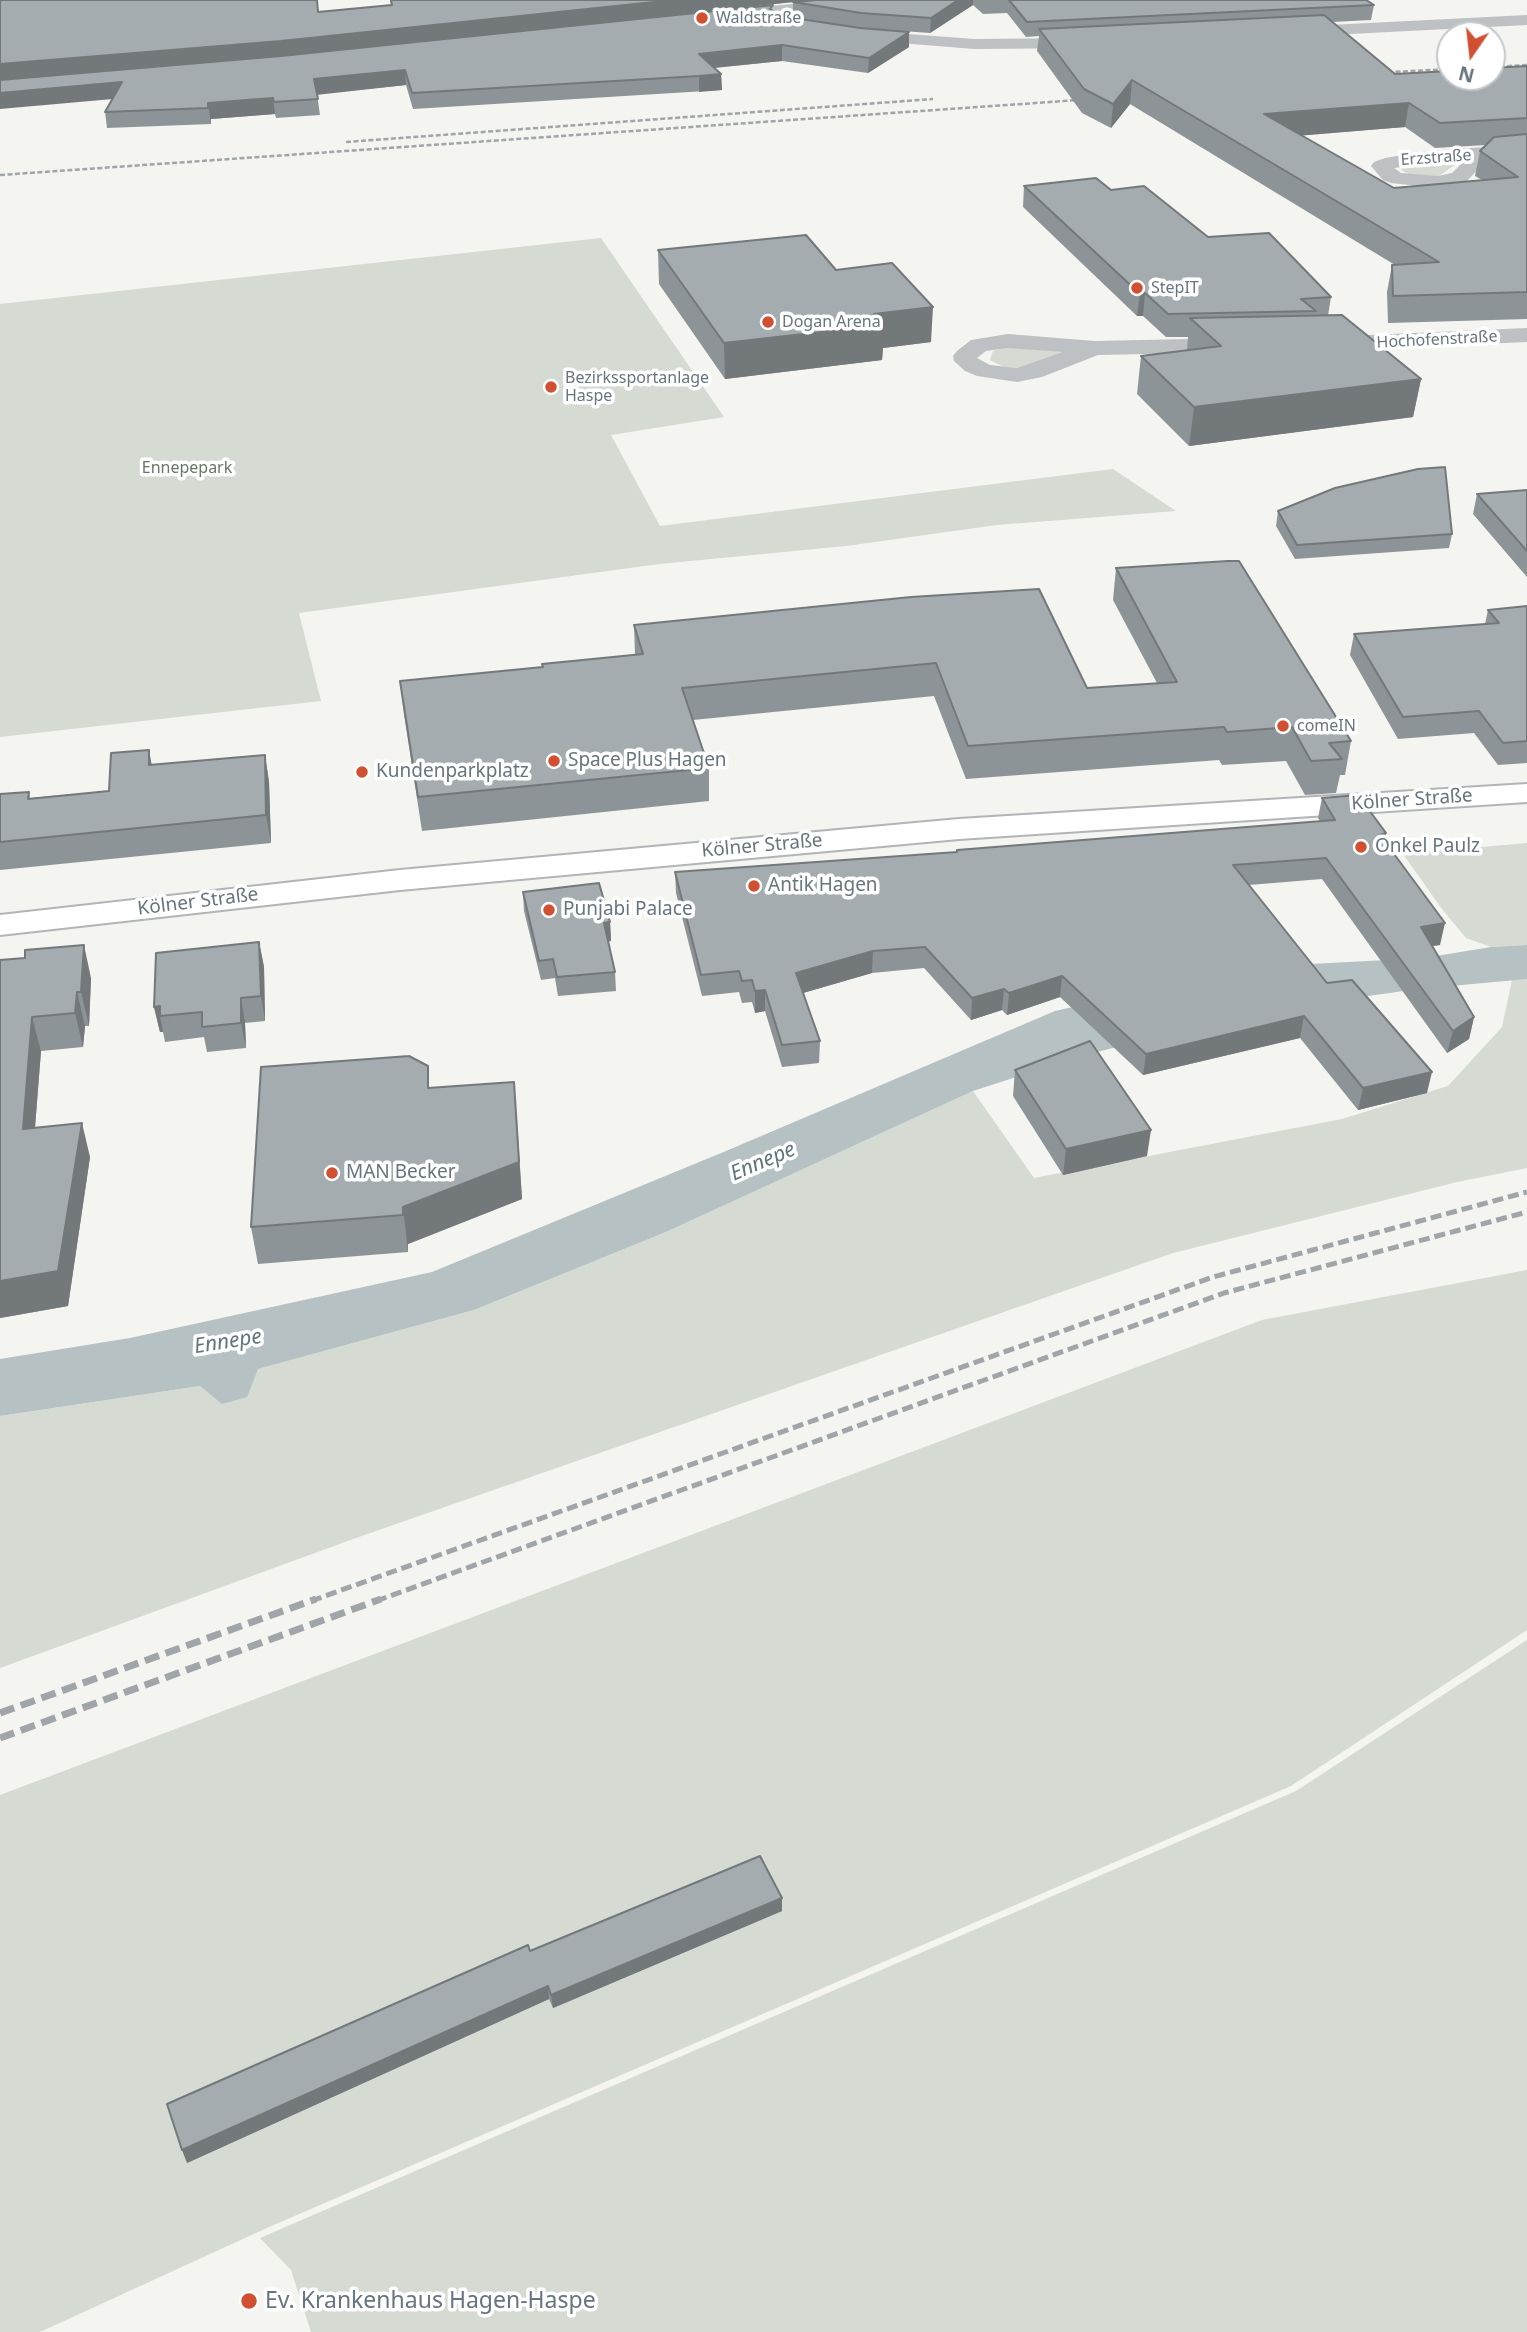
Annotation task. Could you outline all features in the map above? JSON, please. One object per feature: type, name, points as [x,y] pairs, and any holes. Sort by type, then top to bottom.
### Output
[{"type":"main road","name":"Kölner Straße","points":[[0,925],[414,878],[918,832],[1527,793]]},
{"type":"street","points":[[702,18],[884,0]]},
{"type":"street","points":[[760,12],[778,22],[801,27]]},
{"type":"street","points":[[1279,33],[1527,20]]},
{"type":"street","points":[[837,33],[974,44],[1101,43]]},
{"type":"street","name":"Erzstraße","points":[[1481,155],[1527,150]]},
{"type":"street","name":"Hochofenstraße","points":[[1301,344],[1404,342],[1527,335]]},
{"type":"street","points":[[1095,348],[1263,345]]},
{"type":"green space","points":[[1452,161],[1456,164],[1439,176],[1410,175],[1401,170],[1403,166]]},
{"type":"green space","name":"Ennepepark","points":[[601,238],[724,417],[611,435],[660,526],[1113,469],[1176,511],[997,525],[846,546],[659,564],[299,613],[321,701],[0,737],[0,304]]},
{"type":"green space","points":[[1008,347],[1065,352],[1020,368],[1004,367],[990,360],[993,351]]},
{"type":"green space","points":[[1527,843],[1527,945],[1491,947],[1466,938],[1403,854]]},
{"type":"green space","points":[[1527,979],[1527,1168],[1457,1182],[1173,1253],[356,1538],[0,1668],[0,1416],[200,1386],[222,1403],[258,1369],[474,1310],[666,1232],[973,1091],[1034,1178],[1342,1119],[1448,1086],[1502,1027],[1512,980]]},
{"type":"green space","points":[[1527,1270],[1527,1630],[1291,1786],[269,2227],[40,2332],[0,2332],[0,1795],[1262,1320]]},
{"type":"green space","points":[[1527,1640],[1527,2332],[311,2332],[291,2270],[260,2238],[1296,1791]]},
{"type":"water","name":"Ennepe","points":[[1527,945],[1527,979],[1418,989],[1261,1011],[1081,1056],[973,1091],[666,1232],[474,1310],[258,1369],[247,1397],[222,1404],[200,1386],[0,1416],[0,1359],[130,1338],[432,1272],[1055,1011],[1189,981],[1273,966],[1424,958],[1491,947]]},
{"type":"building","points":[[0,0],[317,0],[318,12],[392,5],[391,0],[673,0],[281,41],[0,64]]},
{"type":"building","points":[[958,0],[931,18],[861,13],[793,2]]},
{"type":"building","points":[[1009,0],[1366,0],[1374,5],[1027,22]]},
{"type":"building","points":[[773,5],[770,9],[781,16],[860,28],[909,32],[869,58],[782,45],[699,54],[721,74],[699,76],[412,93],[405,70],[314,79],[318,99],[274,102],[273,98],[208,103],[208,108],[105,112],[122,82],[0,93],[0,80],[281,56]]},
{"type":"building","points":[[1324,15],[1395,74],[1436,72],[1436,91],[1506,91],[1506,67],[1527,66],[1527,118],[1440,123],[1409,103],[1264,114],[1394,188],[1518,177],[1480,151],[1494,137],[1527,134],[1527,292],[1393,296],[1392,265],[1439,262],[1132,80],[1113,104],[1084,89],[1039,29]]},
{"type":"building","points":[[1096,178],[1111,190],[1144,186],[1208,237],[1269,233],[1331,297],[1301,299],[1316,311],[1168,314],[1145,293],[1140,294],[1024,186]]},
{"type":"building","points":[[806,235],[836,270],[892,263],[933,307],[874,314],[883,325],[724,343],[658,250]]},
{"type":"building","points":[[1342,315],[1421,379],[1194,407],[1141,356],[1221,346],[1190,318]]},
{"type":"building","points":[[1445,467],[1452,534],[1297,545],[1278,511],[1335,488],[1418,469]]},
{"type":"building","points":[[1527,490],[1527,551],[1477,494]]},
{"type":"building","points":[[1239,561],[1351,741],[1329,743],[1342,759],[1311,761],[1292,727],[1227,732],[1224,727],[968,746],[936,663],[682,688],[709,768],[418,797],[400,681],[643,654],[634,625],[911,597],[1039,589],[1087,688],[1177,682],[1116,568]]},
{"type":"building","points":[[1527,606],[1527,741],[1503,743],[1479,711],[1403,717],[1354,634],[1499,623],[1488,610]]},
{"type":"building","points":[[149,750],[149,765],[265,755],[266,815],[0,842],[0,794],[29,792],[28,799],[109,791],[111,753]]},
{"type":"building","points":[[1358,795],[1386,833],[1380,835],[1445,923],[1421,927],[1474,1017],[1453,1031],[1326,858],[1233,865],[1327,983],[1352,980],[1432,1072],[1363,1088],[1304,1016],[1146,1054],[1062,976],[1009,993],[1004,989],[972,998],[925,947],[873,951],[796,973],[820,1041],[782,1045],[765,990],[755,991],[752,980],[742,981],[739,971],[701,975],[675,872],[957,852],[1335,820],[1322,798]]},
{"type":"building","points":[[599,883],[610,922],[604,923],[615,972],[557,977],[553,959],[539,961],[523,892]]},
{"type":"building","points":[[259,942],[261,996],[241,998],[241,1023],[202,1027],[202,1012],[160,1016],[160,1006],[154,1007],[156,953]]},
{"type":"building","points":[[84,945],[81,992],[77,992],[75,1013],[32,1017],[23,1129],[82,1123],[58,1271],[0,1281],[0,960],[25,958],[25,950]]},
{"type":"building","points":[[1090,1041],[1151,1130],[1066,1149],[1015,1070]]},
{"type":"building","points":[[409,1056],[428,1066],[428,1088],[514,1082],[519,1162],[403,1207],[403,1215],[251,1227],[261,1067]]},
{"type":"building","points":[[760,1856],[782,1898],[551,1995],[548,1986],[182,2150],[167,2104],[528,1945],[530,1951]]},
{"type":"railway","points":[[1506,66],[1527,65]]},
{"type":"railway","points":[[1373,73],[1436,70]]},
{"type":"railway","points":[[346,142],[933,99]]},
{"type":"railway","points":[[0,175],[1093,99]]},
{"type":"railway","points":[[311,1601],[1213,1277],[1527,1192]]},
{"type":"railway","points":[[376,1601],[1224,1293],[1527,1212]]},
{"type":"railway","points":[[0,1713],[316,1599]]},
{"type":"railway","points":[[0,1738],[381,1599]]},
{"type":"place","name":"Waldstraße","points":[[702,18]]},
{"type":"place","name":"StepIT","points":[[1137,288]]},
{"type":"place","name":"Dogan Arena","points":[[768,322]]},
{"type":"place","name":"Bezirkssportanlage Haspe","points":[[551,387]]},
{"type":"place","name":"comeIN","points":[[1283,726]]},
{"type":"place","name":"Space Plus Hagen","points":[[554,761]]},
{"type":"place","name":"Kundenparkplatz","points":[[362,772]]},
{"type":"place","name":"Onkel Paulz","points":[[1361,847]]},
{"type":"place","name":"Antik Hagen","points":[[754,886]]},
{"type":"place","name":"Punjabi Palace","points":[[549,910]]},
{"type":"place","name":"MAN Becker","points":[[332,1173]]},
{"type":"place","name":"Ev. Krankenhaus Hagen-Haspe","points":[[249,2301]]}]
